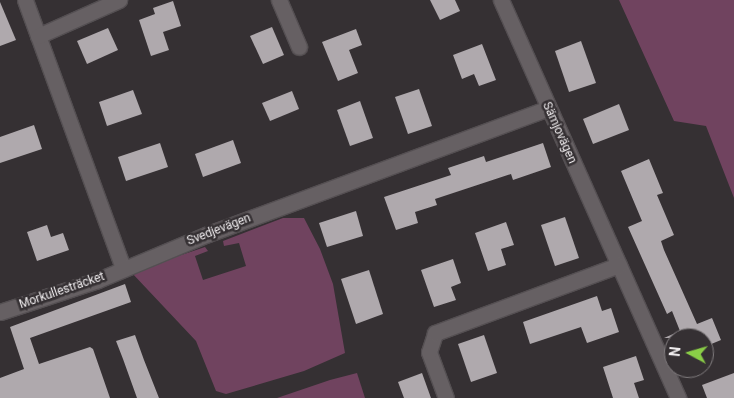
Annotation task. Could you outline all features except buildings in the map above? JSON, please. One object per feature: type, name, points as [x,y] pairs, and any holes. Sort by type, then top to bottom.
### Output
[{"type":"street","points":[[25,0],[123,268]]},
{"type":"street","points":[[38,36],[118,0]]},
{"type":"street","points":[[279,0],[299,47]]},
{"type":"street","name":"Sämjovägen","points":[[501,0],[678,398]]},
{"type":"street","name":"Svedjevägen","points":[[123,268],[548,108]]},
{"type":"street","points":[[446,398],[429,352],[435,332],[619,265]]},
{"type":"street","name":"Morkullesträcket","points":[[0,312],[123,268]]},
{"type":"shaded area","points":[[619,0],[734,0],[734,198],[706,126],[674,121]]},
{"type":"shaded area","points":[[283,218],[304,218],[320,249],[333,284],[345,353],[304,371],[226,394],[216,391],[196,341],[131,272],[205,247],[208,251],[195,256],[203,280],[246,266],[239,243],[224,246],[223,241]]},
{"type":"shaded area","points":[[357,373],[365,398],[277,398],[330,380]]}]
